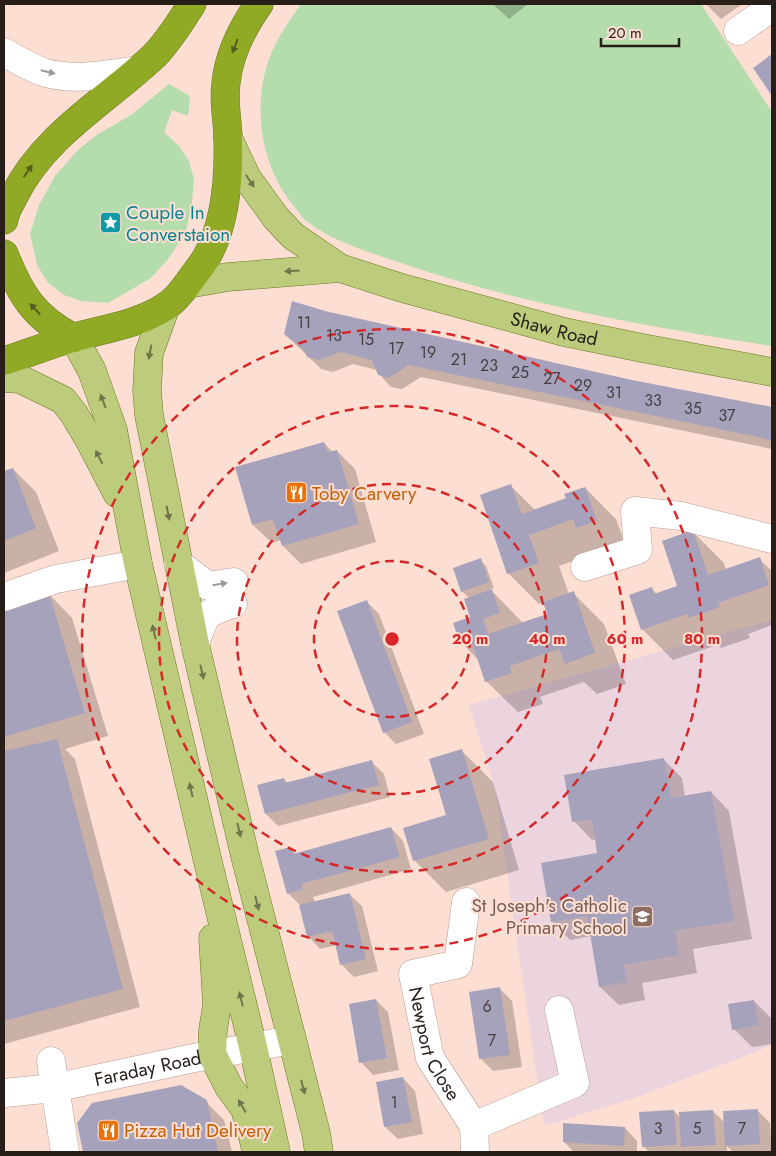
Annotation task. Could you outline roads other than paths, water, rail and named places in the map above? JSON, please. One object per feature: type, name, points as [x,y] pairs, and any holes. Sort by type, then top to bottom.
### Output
[{"type":"highway","points":[[4,215],[19,185],[46,149],[69,126],[155,54],[171,36],[192,4]]},
{"type":"highway","points":[[4,361],[74,338],[106,330],[166,306],[188,284],[206,257],[223,211],[228,138],[225,106],[226,84],[238,36],[258,4]]},
{"type":"highway","points":[[4,254],[15,282],[24,297],[56,329],[74,338]]},
{"type":"main road","name":"Shaw Road","points":[[228,138],[247,178],[276,218],[293,236],[340,268],[402,288],[564,332],[772,372]]},
{"type":"main road","name":"Shaw Road","points":[[188,284],[228,277],[340,268]]},
{"type":"main road","points":[[166,306],[149,352],[147,391],[149,415],[195,644],[243,846],[316,1133],[319,1152]]},
{"type":"main road","points":[[74,338],[92,371],[113,430],[138,564],[253,1047],[276,1152]]},
{"type":"main road","points":[[4,378],[20,379],[63,400],[90,441],[129,516]]},
{"type":"main road","points":[[208,862],[217,1005],[212,1054],[229,1087],[245,1109],[257,1152]]},
{"type":"street","points":[[738,31],[772,7]]},
{"type":"street","points":[[4,52],[30,67],[47,73],[96,76],[138,70]]},
{"type":"street","points":[[585,567],[638,550],[635,511],[681,516],[772,539]]},
{"type":"street","points":[[4,597],[56,579],[138,564]]},
{"type":"street","points":[[178,564],[208,586],[234,593],[216,610],[206,616],[195,644]]},
{"type":"street","name":"Newport Close","points":[[466,902],[458,964],[413,974],[430,1058],[474,1139]]},
{"type":"street","points":[[474,1139],[576,1083],[559,1010]]},
{"type":"street","name":"Faraday Road","points":[[4,1093],[54,1088],[212,1054],[292,1040]]},
{"type":"street","points":[[51,1061],[66,1152]]},
{"type":"place","name":"Couple In Converstaion","points":[[110,223]]},
{"type":"place","name":"Toby Carvery","points":[[296,493]]},
{"type":"place","name":"St Joseph's Catholic Primary School","points":[[643,916]]},
{"type":"place","name":"Pizza Hut Delivery","points":[[108,1130]]}]
